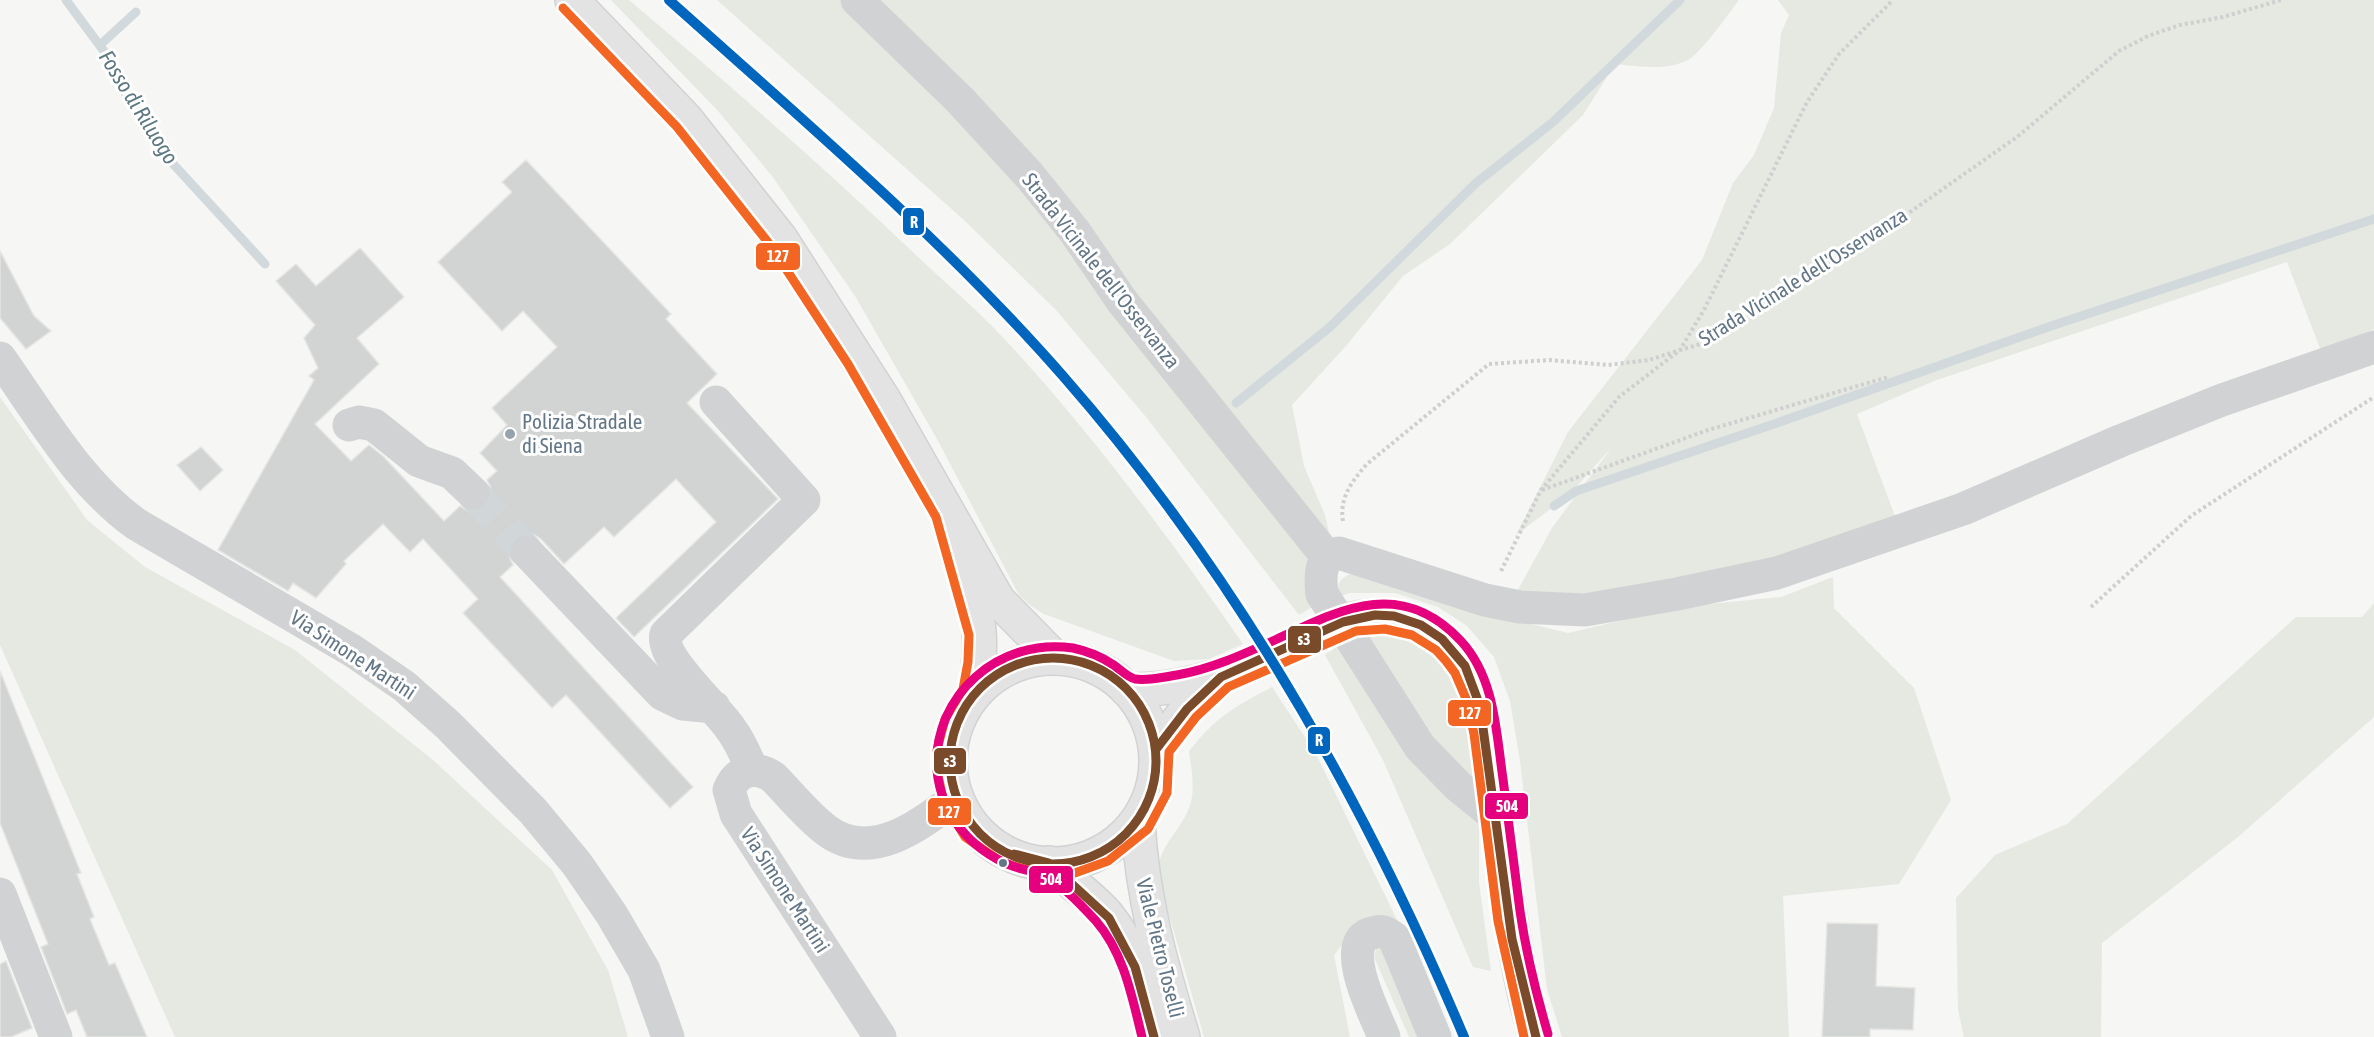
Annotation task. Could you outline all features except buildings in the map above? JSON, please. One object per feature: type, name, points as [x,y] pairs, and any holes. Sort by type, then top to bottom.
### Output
[{"type":"main road","name":"Viale Pietro Toselli","points":[[572,0],[686,119],[781,239],[864,366],[998,600],[1055,658]]},
{"type":"main road","name":"Viale Pietro Toselli","points":[[947,512],[979,621],[980,663],[974,693]]},
{"type":"main road","points":[[1127,690],[1164,689],[1221,677],[1353,619],[1375,615],[1394,616],[1421,625],[1450,647],[1472,679],[1482,720],[1512,939],[1536,1037]]},
{"type":"main road","name":"Viale Pietro Toselli","points":[[1055,658],[1086,664],[1100,670],[1127,690],[1147,717],[1157,748],[1155,789],[1138,822],[1103,850],[1069,862],[1049,863],[1027,859],[991,841],[969,823],[955,798],[949,770],[951,737],[966,703],[986,681],[1013,665],[1055,658]]},
{"type":"main road","points":[[1157,748],[1187,709],[1221,677]]},
{"type":"main road","name":"Viale Pietro Toselli","points":[[1138,822],[1140,863],[1150,920],[1183,1037]]},
{"type":"main road","name":"Viale Pietro Toselli","points":[[1049,863],[1099,907],[1119,933],[1142,986],[1154,1037]]},
{"type":"street","name":"Strada Vicinale dell'Osservanza","points":[[857,0],[960,100],[1029,175],[1074,232],[1122,301],[1338,556]]},
{"type":"street","points":[[1496,816],[1458,786],[1425,753],[1322,594],[1320,578],[1322,567],[1338,556],[1485,600],[1550,611],[1585,610],[1777,573],[1963,509],[2181,417],[2374,347]]},
{"type":"street","name":"Via Simone Martini","points":[[0,358],[87,479],[117,510],[136,524],[378,668],[426,704],[497,772],[563,846],[612,915],[644,970],[668,1037]]},
{"type":"street","points":[[716,402],[804,500],[666,634],[665,644],[670,656],[714,706],[741,744],[752,770],[760,770],[773,777],[824,829],[839,838],[859,844],[890,838],[922,823],[955,798]]},
{"type":"street","points":[[349,425],[359,422],[374,425],[419,461],[452,473],[473,493]]},
{"type":"street","points":[[527,552],[662,693],[683,704],[714,706]]},
{"type":"street","name":"Via Simone Martini","points":[[752,770],[735,778],[729,790],[736,814],[880,1037]]},
{"type":"street","points":[[0,894],[56,1037]]},
{"type":"street","points":[[1384,1037],[1356,960],[1359,942],[1365,936],[1378,930],[1394,938],[1435,1037]]},
{"type":"path","points":[[1338,556],[1341,508],[1350,483],[1367,464],[1489,364],[1550,360],[1608,365],[1649,360],[1680,350],[1704,310],[1807,102],[1839,54],[1893,0]]},
{"type":"path","name":"Strada Vicinale dell'Osservanza","points":[[1485,600],[1519,540],[1541,490],[1619,397],[1680,350],[1708,342],[1815,270],[1853,252],[2018,137],[2119,51],[2148,36],[2180,25],[2223,17],[2281,0]]},
{"type":"path","points":[[1541,490],[1708,430],[1888,377]]},
{"type":"path","points":[[2091,607],[2191,516],[2374,397]]},
{"type":"shaded area","points":[[611,0],[629,0],[702,62],[847,190],[1001,335],[1103,454],[1161,529],[1243,644],[1209,659],[1174,661],[1044,614],[1019,595],[937,439],[855,296],[772,176],[718,111]]},
{"type":"shaded area","points":[[717,0],[1739,0],[1706,42],[1686,61],[1660,67],[1615,64],[1583,115],[1450,244],[1403,276],[1346,346],[1292,405],[1304,466],[1325,515],[1330,537],[1317,604],[1299,615],[1146,417],[1056,310],[965,221]]},
{"type":"shaded area","points":[[1778,0],[2374,0],[2374,329],[2321,351],[2287,262],[1934,381],[1857,414],[1896,519],[1774,569],[1568,604],[1514,597],[1552,528],[1612,447],[1569,495],[1516,535],[1568,432],[1702,260],[1733,183],[1754,155],[1774,108],[1781,33],[1789,15]]},
{"type":"shaded area","points":[[0,397],[87,520],[145,567],[295,650],[433,760],[552,870],[608,970],[628,1037],[175,1037],[0,645]]},
{"type":"shaded area","points":[[1355,572],[1491,614],[1568,633],[1679,607],[1781,597],[1833,577],[1834,608],[1914,688],[1951,800],[1899,884],[1783,896],[1789,1037],[1562,1037],[1547,989],[1520,761],[1510,701],[1494,657],[1467,626],[1438,607],[1395,593],[1350,593],[1338,597],[1341,580]]},
{"type":"shaded area","points":[[2374,603],[2374,717],[2238,837],[2102,943],[2101,1037],[1964,1037],[1958,1010],[1956,898],[1995,855],[2067,824],[2296,617],[2362,617]]},
{"type":"shaded area","points":[[1390,632],[1409,638],[1425,647],[1447,669],[1455,683],[1466,716],[1473,765],[1472,782],[1465,783],[1361,635]]},
{"type":"shaded area","points":[[1343,642],[1479,823],[1479,882],[1491,971],[1473,967],[1383,760],[1325,655]]},
{"type":"shaded area","points":[[1272,687],[1316,754],[1398,922],[1361,920],[1334,955],[1350,1037],[1204,1037],[1158,876],[1159,865],[1166,846],[1191,802],[1193,783],[1189,751],[1208,729],[1226,714]]},
{"type":"shaded area","points":[[1381,946],[1425,1037],[1409,1037],[1374,957],[1376,949]]},
{"type":"waterway","name":"Fosso di Riluogo","points":[[66,0],[109,58],[119,83],[164,154],[265,264]]},
{"type":"waterway","points":[[1236,403],[1330,327],[1476,183],[1553,122],[1680,0]]},
{"type":"waterway","points":[[100,45],[136,12]]},
{"type":"waterway","points":[[1554,506],[1576,491],[2051,326],[2374,219]]},
{"type":"tunnel","points":[[473,493],[527,552]]},
{"type":"transit line","name":"R","points":[[669,0],[872,182],[970,276],[1063,376],[1125,451],[1184,528],[1239,608],[1290,690],[1383,860],[1464,1037]]},
{"type":"transit line","name":"127","points":[[563,8],[677,127],[771,246],[848,364],[936,517],[969,635],[968,662],[963,689],[945,719],[937,750],[937,771],[944,803],[965,837],[1003,863],[1047,875],[1072,874],[1108,861],[1148,829],[1167,793],[1169,752],[1196,717],[1228,687],[1356,631],[1385,629],[1412,635],[1436,650],[1446,661],[1455,673],[1467,701],[1474,734],[1498,921],[1524,1037]]},
{"type":"transit line","name":"504","points":[[1142,1037],[1126,976],[1114,947],[1096,921],[1050,879],[1039,873],[1010,865],[982,850],[970,840],[951,815],[944,801],[937,770],[938,743],[946,718],[959,696],[976,677],[997,662],[1020,652],[1046,647],[1073,648],[1103,659],[1132,678],[1156,678],[1215,665],[1323,618],[1347,610],[1370,605],[1393,604],[1416,609],[1438,621],[1461,641],[1481,671],[1496,724],[1522,926],[1548,1034]]},
{"type":"transit line","name":"s3","points":[[1157,748],[1187,709],[1221,677],[1343,622],[1375,615],[1394,616],[1421,625],[1442,639],[1465,666],[1480,706],[1512,939],[1536,1037]]},
{"type":"transit line","name":"s3","points":[[1043,658],[1063,658],[1083,662],[1102,670],[1126,688],[1144,712],[1152,731],[1156,761],[1152,791],[1144,810],[1126,834],[1102,852],[1083,860],[1063,864],[1043,864],[1023,860],[1004,852],[988,841],[973,826],[962,810],[954,791],[950,771],[950,751],[954,731],[962,712],[973,696],[988,681],[1004,670],[1023,662],[1043,658]]},
{"type":"transit line","name":"s3","points":[[1014,854],[1049,863],[1109,918],[1135,967],[1154,1037]]},
{"type":"place","name":"Polizia Stradale di Siena","points":[[510,434]]}]
